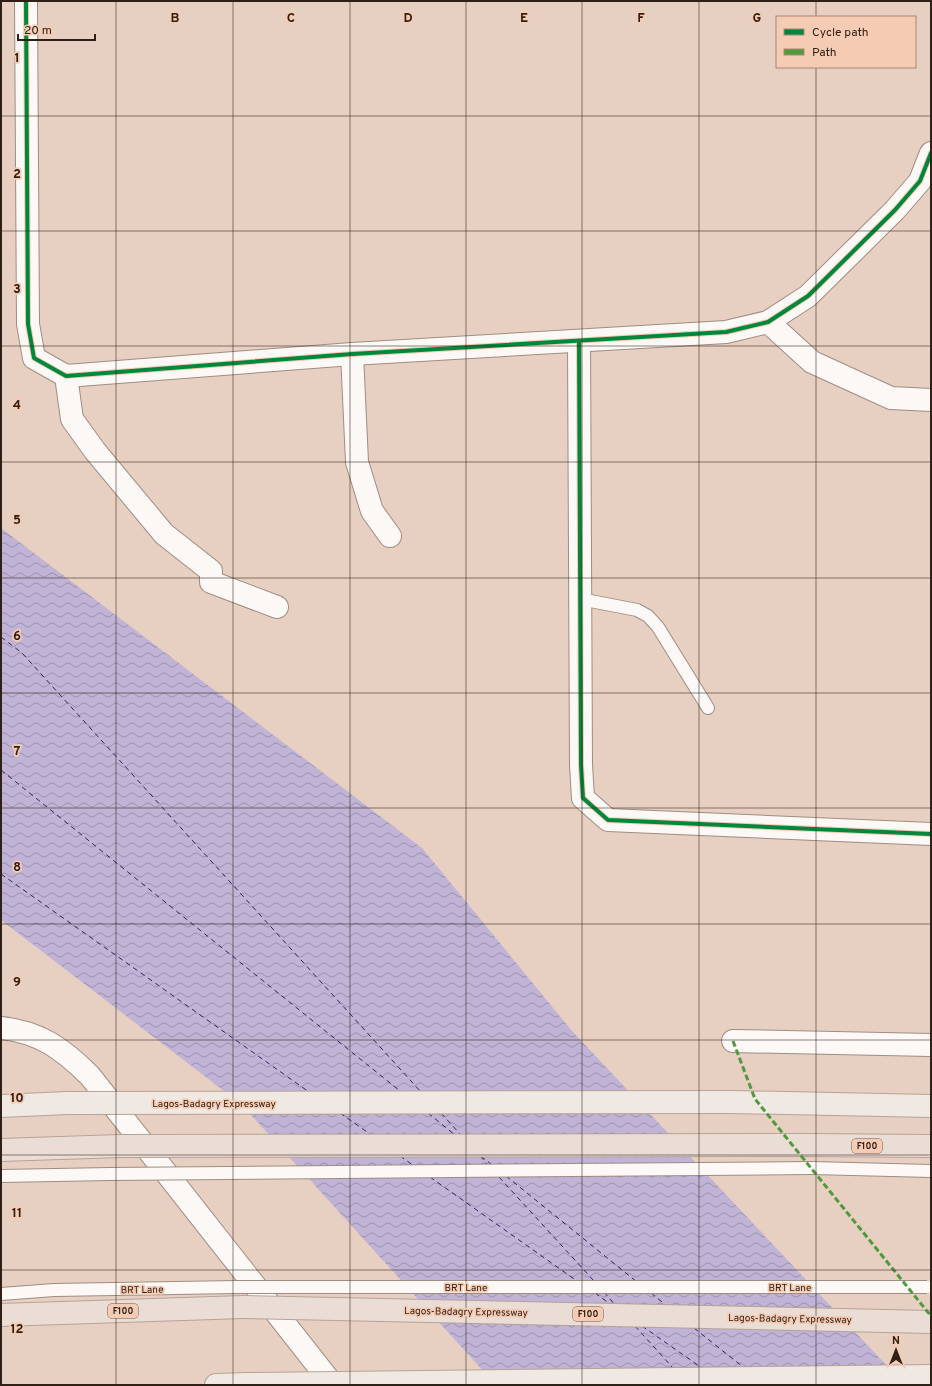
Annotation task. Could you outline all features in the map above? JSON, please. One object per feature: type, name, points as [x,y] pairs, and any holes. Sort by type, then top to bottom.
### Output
[{"type":"highway","name":"F100","points":[[1,1150],[120,1146],[931,1146]]},
{"type":"highway","name":"Lagos-Badagry Expressway","points":[[1,1315],[244,1306],[931,1322]]},
{"type":"main road","name":"Lagos-Badagry Expressway","points":[[1,1106],[67,1103],[732,1102],[931,1106]]},
{"type":"main road","points":[[216,1385],[931,1376]]},
{"type":"street","points":[[26,1],[28,324],[34,358],[66,376],[352,354],[579,342],[726,332],[768,322],[808,296],[894,210],[920,181],[931,153]]},
{"type":"street","points":[[768,322],[812,362],[891,398],[931,400]]},
{"type":"street","points":[[579,342],[581,765],[583,798],[608,820],[931,834]]},
{"type":"street","points":[[352,354],[357,462],[372,511],[390,536]]},
{"type":"street","points":[[66,376],[72,419],[95,451],[164,534],[211,571],[210,582],[277,608]]},
{"type":"street","points":[[1,1028],[17,1030],[55,1045],[90,1076],[333,1385]]},
{"type":"street","points":[[733,1041],[931,1045]]},
{"type":"lane","points":[[580,599],[637,610],[648,616],[658,627],[708,708]]},
{"type":"lane","points":[[1,1176],[812,1168],[931,1171]]},
{"type":"lane","name":"BRT Lane","points":[[1,1294],[54,1290],[236,1287],[929,1288]]},
{"type":"water","points":[[1,528],[422,848],[572,1031],[905,1385],[496,1385],[241,1104],[1,920]]},
{"type":"ferry route","points":[[1,637],[22,653],[421,1092]]},
{"type":"ferry route","points":[[1,770],[400,1091]]},
{"type":"ferry route","points":[[1,874],[309,1092]]},
{"type":"ferry route","points":[[340,1113],[370,1134]]},
{"type":"ferry route","points":[[428,1113],[455,1135]]},
{"type":"ferry route","points":[[441,1113],[460,1134]]},
{"type":"ferry route","points":[[400,1156],[414,1166]]},
{"type":"ferry route","points":[[480,1156],[489,1166]]},
{"type":"ferry route","points":[[481,1156],[492,1165]]},
{"type":"ferry route","points":[[506,1176],[637,1282]]},
{"type":"ferry route","points":[[430,1177],[577,1281]]},
{"type":"ferry route","points":[[499,1177],[594,1281]]},
{"type":"ferry route","points":[[604,1292],[615,1305]]},
{"type":"ferry route","points":[[595,1293],[610,1304]]},
{"type":"ferry route","points":[[651,1293],[667,1306]]},
{"type":"ferry route","points":[[635,1326],[673,1368]]},
{"type":"ferry route","points":[[642,1326],[702,1368]]},
{"type":"ferry route","points":[[694,1328],[743,1367]]},
{"type":"marked path","points":[[733,1041],[755,1099],[931,1316]]},
{"type":"cycle path","points":[[26,1],[28,324],[34,358],[66,376],[352,354],[726,332],[768,322],[808,296],[895,210],[920,181],[931,153]]},
{"type":"cycle path","points":[[579,342],[581,765],[583,798],[608,820],[931,834]]}]
